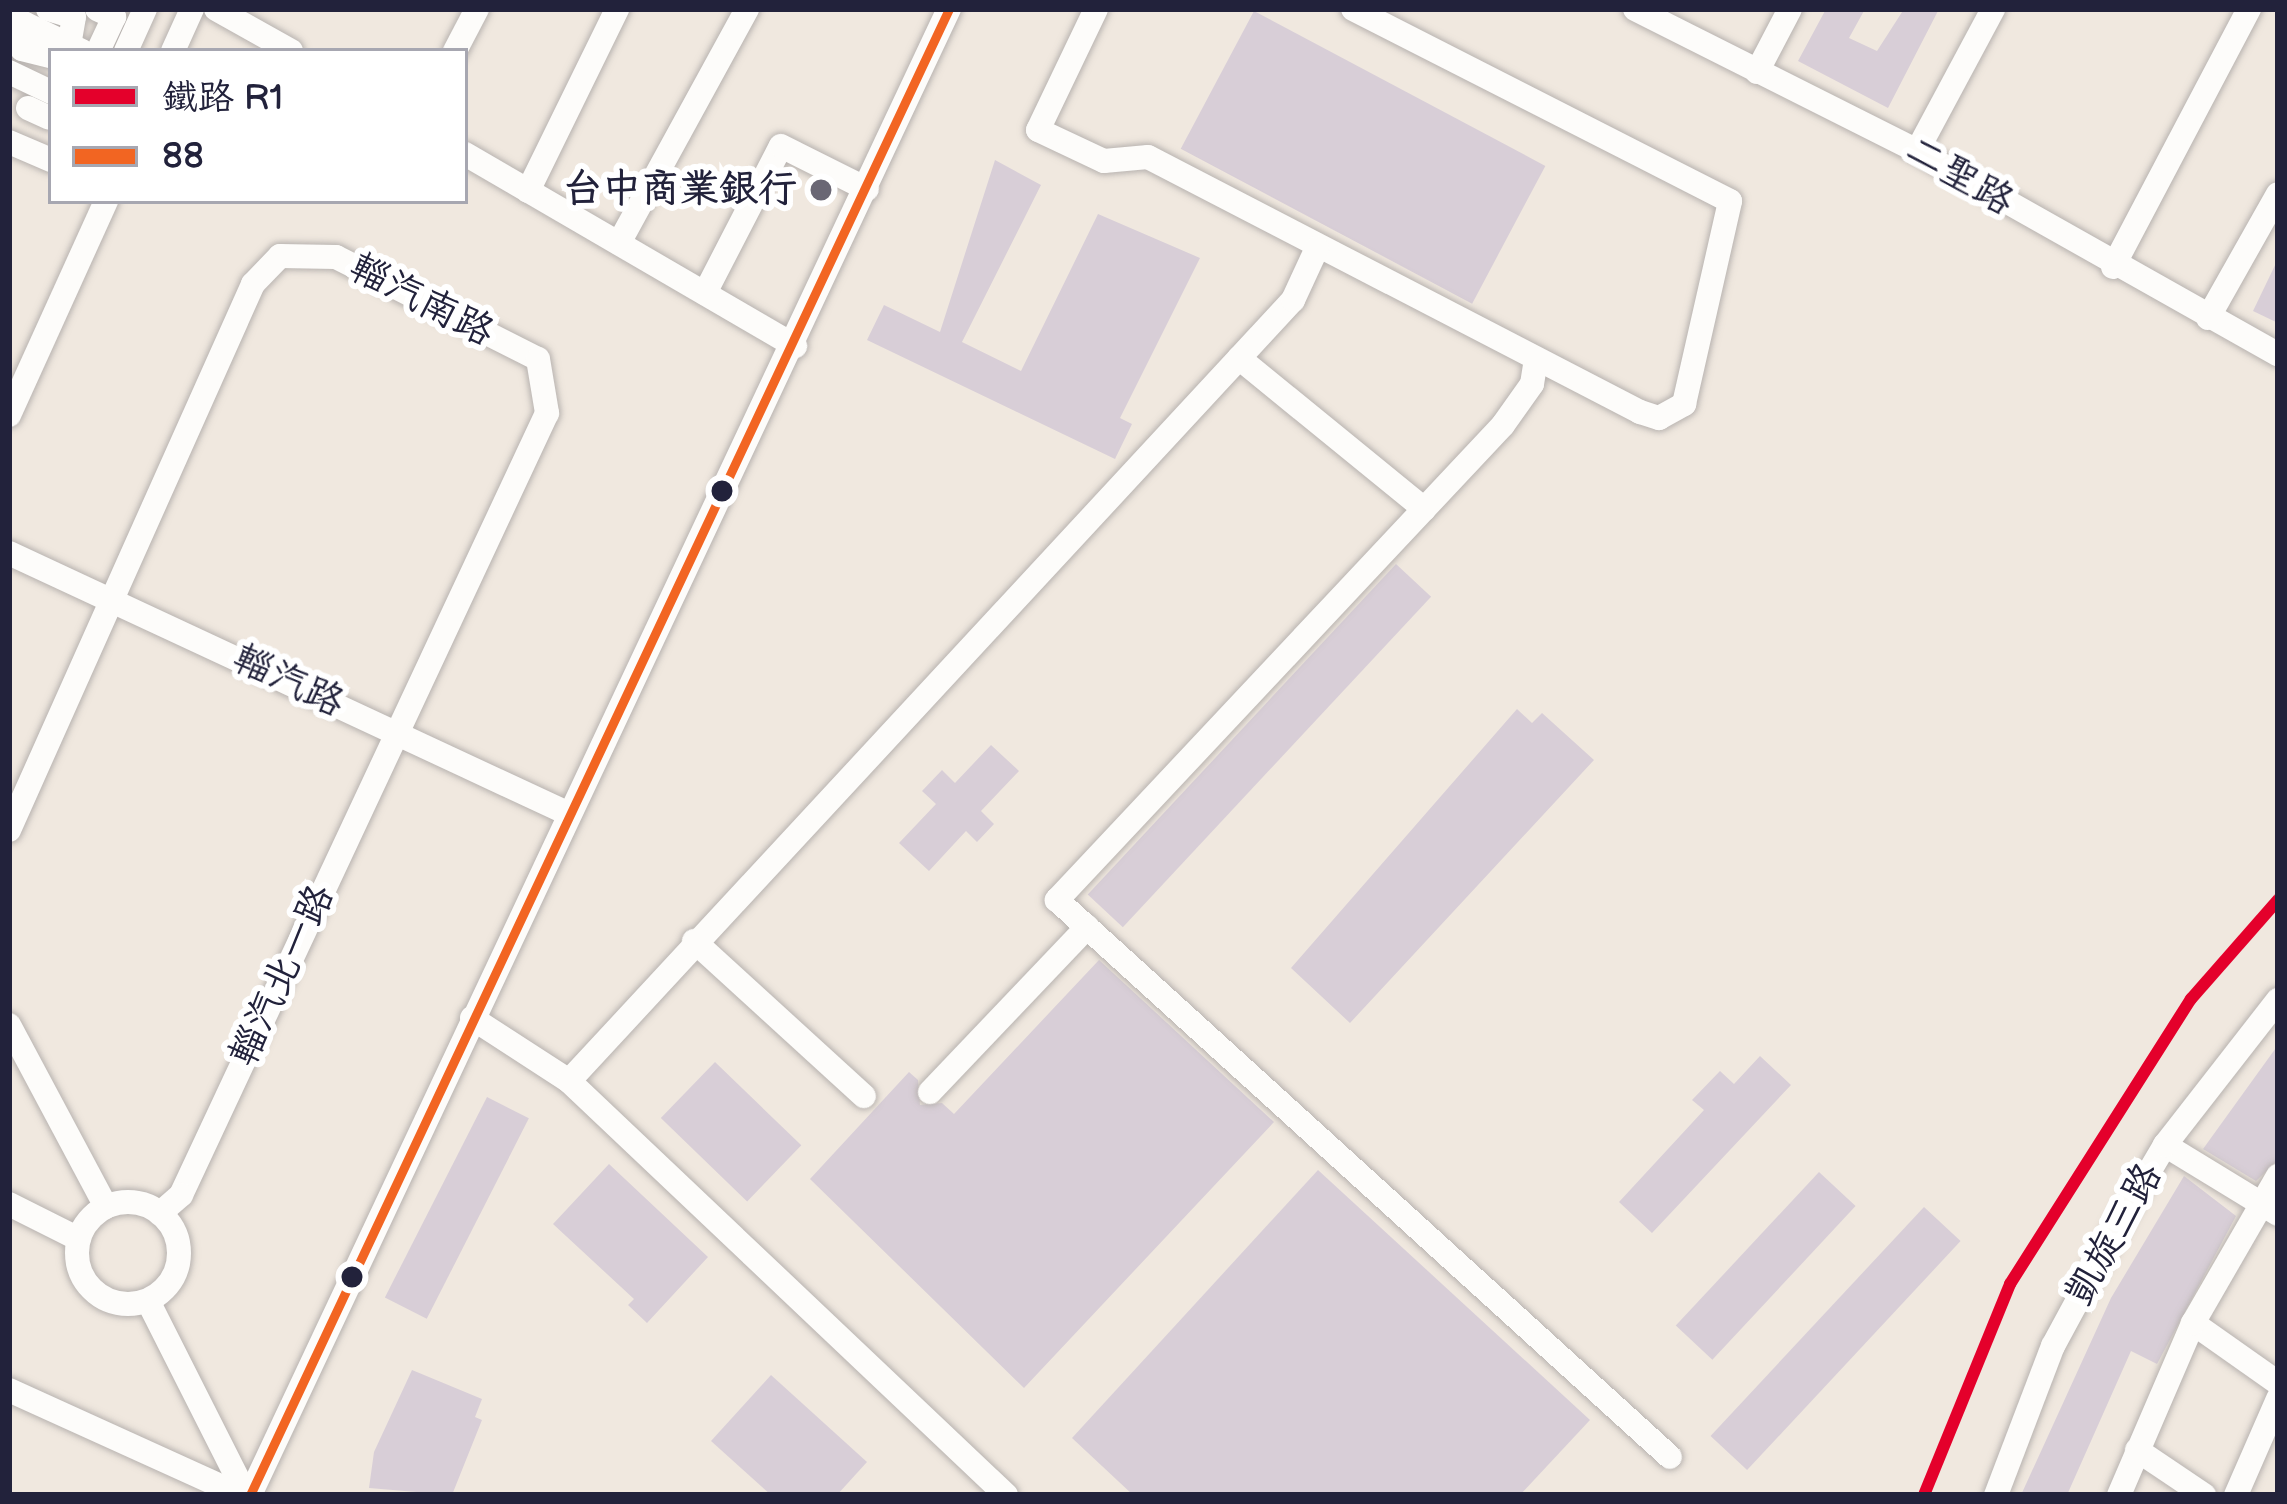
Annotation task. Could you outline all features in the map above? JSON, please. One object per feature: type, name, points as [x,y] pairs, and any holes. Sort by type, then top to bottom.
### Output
[{"type":"street","points":[[48,9],[74,17],[68,48]]},
{"type":"street","points":[[97,9],[114,17],[99,48]]},
{"type":"street","points":[[127,48],[145,9]]},
{"type":"street","points":[[174,48],[192,9]]},
{"type":"street","points":[[457,48],[477,9]]},
{"type":"street","points":[[528,191],[617,9]]},
{"type":"street","points":[[619,243],[747,9]]},
{"type":"street","points":[[246,1495],[567,813],[795,346],[949,9]]},
{"type":"street","points":[[1096,9],[1038,130],[1104,161],[1148,157],[1317,248],[1659,418],[1684,404],[1730,201],[1353,9]]},
{"type":"street","points":[[1757,72],[1790,9]]},
{"type":"street","points":[[1917,151],[1993,9]]},
{"type":"street","points":[[2113,267],[2249,9]]},
{"type":"street","points":[[221,10],[286,48]]},
{"type":"street","name":"二聖路","points":[[1648,12],[1917,151],[2113,267],[2278,354]]},
{"type":"street","points":[[17,20],[65,48]]},
{"type":"street","points":[[9,72],[44,101]]},
{"type":"street","points":[[9,142],[48,157]]},
{"type":"street","points":[[705,293],[781,146],[867,189]]},
{"type":"street","points":[[468,156],[795,346]]},
{"type":"street","points":[[2208,318],[2278,194]]},
{"type":"street","points":[[9,416],[105,204]]},
{"type":"street","points":[[569,1082],[694,941],[1293,300],[1317,248]]},
{"type":"street","name":"輜汽南路","points":[[114,602],[253,284],[280,256],[336,257],[538,359],[547,413],[397,732]]},
{"type":"street","points":[[1239,358],[1424,508]]},
{"type":"street","points":[[1536,359],[1520,406],[1057,899],[1670,1456]]},
{"type":"street","name":"輜汽路","points":[[9,553],[567,813]]},
{"type":"street","points":[[9,830],[114,602]]},
{"type":"street","name":"輜汽北一路","points":[[160,1213],[181,1195],[397,732]]},
{"type":"street","points":[[930,1091],[1087,926]]},
{"type":"street","points":[[694,941],[864,1096]]},
{"type":"street","name":"凱旋三路","points":[[1996,1495],[2053,1346],[2165,1145],[2278,1000]]},
{"type":"street","points":[[472,1018],[569,1082],[1006,1495]]},
{"type":"street","points":[[9,1025],[106,1207]]},
{"type":"street","points":[[2165,1145],[2269,1208]]},
{"type":"street","points":[[2119,1495],[2193,1323],[2269,1208],[2278,1176]]},
{"type":"street","points":[[124,1202],[160,1213],[173,1229],[178,1267],[148,1301],[126,1305],[92,1289],[79,1270],[79,1239],[106,1207],[124,1202]]},
{"type":"street","points":[[9,1204],[79,1239]]},
{"type":"street","points":[[148,1301],[246,1495]]},
{"type":"street","points":[[2193,1323],[2278,1383]]},
{"type":"street","points":[[9,1390],[246,1495]]},
{"type":"street","points":[[2236,1495],[2278,1399]]},
{"type":"street","points":[[2137,1450],[2204,1495]]},
{"type":"building","points":[[1826,9],[1865,9],[1849,38],[1877,51],[1904,9],[1939,9],[1888,108],[1798,61]]},
{"type":"building","points":[[1254,11],[1545,166],[1472,304],[1181,149]]},
{"type":"building","points":[[995,160],[1041,185],[962,342],[1021,371],[1098,214],[1200,258],[1120,418],[1132,424],[1115,459],[867,340],[884,305],[940,332]]},
{"type":"building","points":[[2278,259],[2278,323],[2253,311]]},
{"type":"building","points":[[1396,564],[1431,597],[1123,927],[1088,895]]},
{"type":"building","points":[[1517,709],[1532,723],[1542,713],[1594,760],[1350,1023],[1291,968]]},
{"type":"building","points":[[991,745],[1019,771],[981,811],[994,824],[977,842],[966,831],[929,871],[899,843],[936,804],[922,791],[942,770],[955,783]]},
{"type":"building","points":[[1099,960],[1274,1122],[1024,1388],[810,1179],[909,1072],[918,1080],[920,1105],[942,1103],[954,1114]]},
{"type":"building","points":[[2278,1045],[2278,1160],[2256,1181],[2203,1149]]},
{"type":"building","points":[[1760,1056],[1791,1085],[1652,1233],[1619,1202],[1704,1110],[1692,1100],[1720,1071],[1734,1084]]},
{"type":"building","points":[[715,1062],[801,1145],[747,1201],[661,1118]]},
{"type":"building","points":[[487,1097],[529,1118],[427,1319],[385,1297]]},
{"type":"building","points":[[609,1164],[708,1257],[647,1323],[628,1305],[634,1299],[553,1224]]},
{"type":"building","points":[[1318,1170],[1590,1420],[1520,1495],[1133,1495],[1072,1438]]},
{"type":"building","points":[[1819,1172],[1856,1206],[1712,1360],[1676,1326]]},
{"type":"building","points":[[2184,1176],[2236,1216],[2157,1364],[2131,1351],[2067,1495],[2021,1495],[2111,1298]]},
{"type":"building","points":[[1924,1207],[1961,1241],[1747,1470],[1711,1436]]},
{"type":"building","points":[[412,1370],[482,1399],[475,1417],[482,1420],[452,1495],[369,1488],[374,1452]]},
{"type":"building","points":[[771,1375],[867,1462],[837,1495],[771,1495],[711,1441]]},
{"type":"rail line","name":"R1","points":[[1924,1495],[2010,1284],[2191,999],[2278,900]]},
{"type":"transit line","name":"88","points":[[250,1495],[949,9]]},
{"type":"place","name":"台中商業銀行","points":[[821,190]]}]
